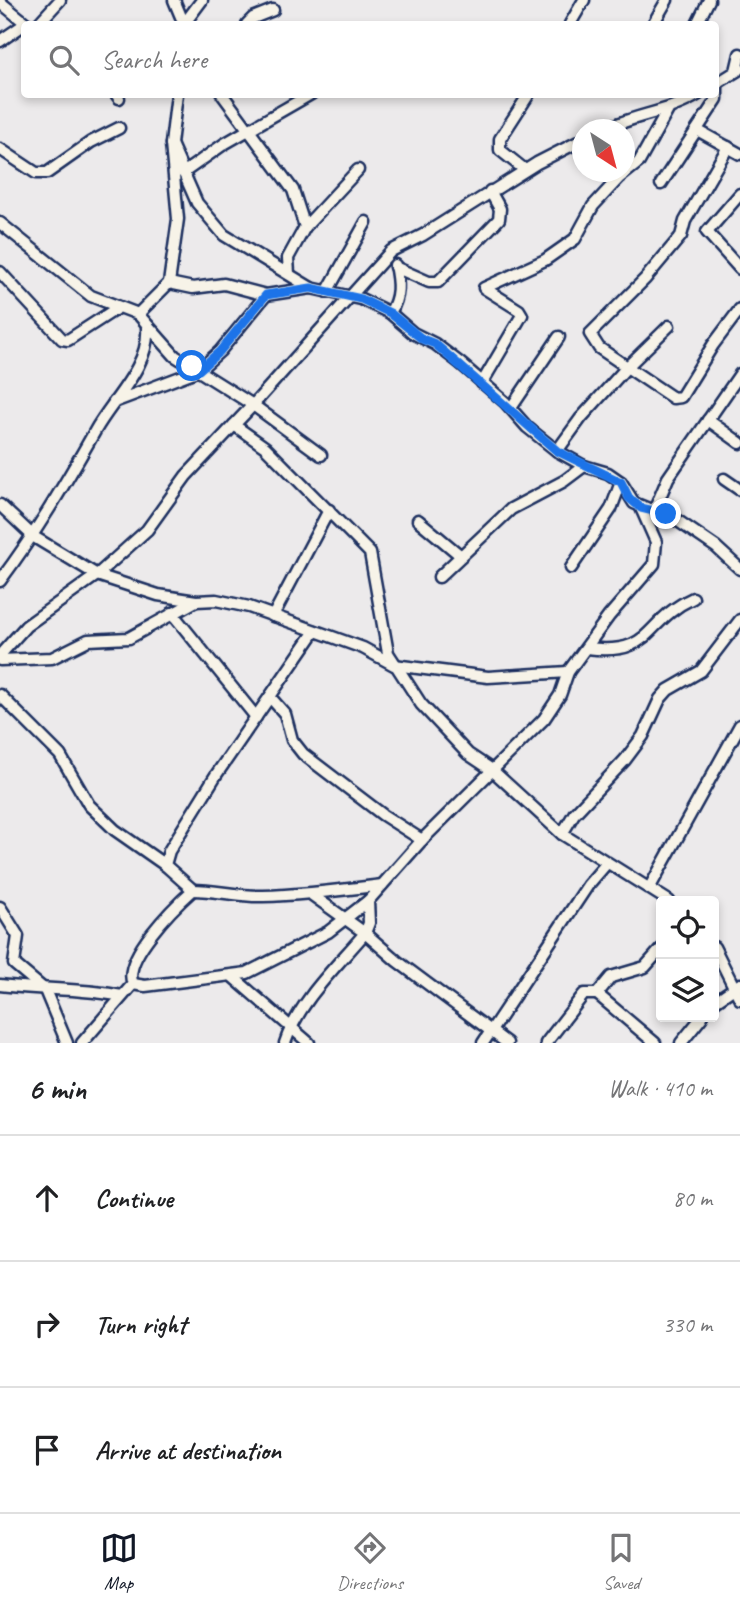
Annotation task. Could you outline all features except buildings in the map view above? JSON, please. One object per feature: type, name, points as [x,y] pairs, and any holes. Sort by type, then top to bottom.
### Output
[{"type":"street","points":[[41,21],[60,0]]},
{"type":"street","points":[[174,0],[183,21]]},
{"type":"street","points":[[186,21],[202,0]]},
{"type":"street","points":[[572,21],[584,0]]},
{"type":"street","points":[[655,21],[667,0]]},
{"type":"street","points":[[698,21],[709,0]]},
{"type":"street","points":[[0,2],[22,21]]},
{"type":"street","points":[[253,21],[273,10]]},
{"type":"street","points":[[0,41],[21,27]]},
{"type":"street","points":[[719,82],[738,70],[740,54]]},
{"type":"street","points":[[138,314],[169,283],[178,219],[171,144],[177,98]]},
{"type":"street","points":[[225,98],[293,190],[305,227]]},
{"type":"street","points":[[183,173],[304,98]]},
{"type":"street","points":[[525,170],[500,150],[500,139],[526,98]]},
{"type":"street","points":[[630,119],[668,110],[691,98]]},
{"type":"street","points":[[661,184],[717,98]]},
{"type":"street","points":[[482,383],[522,316],[519,310],[484,288],[545,260],[575,239],[593,206],[619,178],[639,162],[668,110]]},
{"type":"street","points":[[0,149],[36,173],[47,173],[91,142],[119,128]]},
{"type":"street","points":[[697,130],[740,154]]},
{"type":"street","points":[[132,984],[145,986],[191,978],[233,976],[256,969],[345,920],[368,901],[422,840],[544,719],[560,695],[568,672],[609,616],[654,564],[656,542],[641,508],[629,498],[621,482],[608,473],[584,466],[557,451],[435,344],[413,333],[390,313],[361,299],[311,288],[224,236],[197,203],[171,144]]},
{"type":"street","points":[[0,657],[26,626],[97,575],[147,530],[186,476],[352,298],[364,279],[391,251],[423,235],[525,170],[572,146]]},
{"type":"street","points":[[728,147],[685,221],[681,236],[645,279],[590,334],[599,348],[673,398],[681,397],[713,345],[740,309]]},
{"type":"street","points":[[289,274],[288,258],[305,227],[358,170]]},
{"type":"street","points":[[395,267],[429,282],[438,282],[499,219],[500,209],[490,191]]},
{"type":"street","points":[[740,194],[707,232],[740,269]]},
{"type":"street","points":[[327,292],[366,222]]},
{"type":"street","points":[[0,223],[91,296],[138,314],[175,356],[253,405],[321,454]]},
{"type":"street","points":[[390,313],[398,299],[399,283],[391,251]]},
{"type":"street","points":[[0,272],[62,339],[68,340],[119,307]]},
{"type":"street","points":[[169,283],[193,288],[224,284],[266,295],[311,288]]},
{"type":"street","points":[[113,402],[199,370],[220,351],[266,295]]},
{"type":"street","points":[[557,451],[581,418],[669,326]]},
{"type":"street","points":[[0,581],[34,537],[113,402],[127,385],[148,340],[147,327]]},
{"type":"street","points":[[511,408],[559,337]]},
{"type":"street","points":[[654,511],[668,478],[740,374]]},
{"type":"street","points":[[708,420],[740,443]]},
{"type":"street","points":[[234,425],[265,447],[370,553],[388,653],[421,704],[468,754],[492,770],[562,834],[662,896]]},
{"type":"street","points":[[439,577],[511,509],[564,481],[584,466]]},
{"type":"street","points":[[724,479],[740,490]]},
{"type":"street","points":[[571,568],[611,509],[621,482]]},
{"type":"street","points":[[0,505],[34,537],[97,575],[158,595],[196,601],[216,600],[273,616],[363,648],[394,665],[488,677],[568,672]]},
{"type":"street","points":[[641,508],[678,521],[716,547],[740,569]]},
{"type":"street","points":[[273,616],[329,510]]},
{"type":"street","points":[[418,520],[461,556]]},
{"type":"street","points":[[587,648],[610,650],[639,643],[673,607],[693,598]]},
{"type":"street","points":[[0,657],[52,658],[88,640],[129,638],[196,601]]},
{"type":"street","points":[[173,614],[256,717]]},
{"type":"street","points":[[562,834],[574,814],[625,760],[643,736],[660,699],[668,690],[702,671],[740,620]]},
{"type":"street","points":[[165,865],[169,851],[182,828],[315,631]]},
{"type":"street","points":[[0,695],[60,755],[89,805],[114,830],[165,865],[193,890],[260,896],[312,895],[382,885]]},
{"type":"street","points":[[270,697],[285,714],[292,740],[303,754],[383,815],[422,840]]},
{"type":"street","points":[[650,887],[740,725]]},
{"type":"street","points":[[483,1043],[588,885],[607,863]]},
{"type":"street","points":[[132,984],[130,979],[141,949],[173,908],[193,890]]},
{"type":"street","points":[[312,895],[507,1043]]},
{"type":"street","points":[[285,1043],[290,1028],[321,984],[365,933],[369,923],[368,901]]},
{"type":"street","points":[[0,907],[18,936],[14,964],[45,990],[68,1043]]},
{"type":"street","points":[[597,994],[611,977],[645,967],[656,955]]},
{"type":"street","points":[[719,956],[736,985],[740,999]]},
{"type":"street","points":[[233,976],[309,1043]]},
{"type":"street","points":[[82,1043],[132,984]]},
{"type":"street","points":[[0,985],[45,990],[90,989],[122,996]]},
{"type":"street","points":[[719,998],[736,985]]},
{"type":"street","points":[[546,1043],[584,994],[597,994],[655,1043]]},
{"type":"street","points":[[681,1043],[698,1022]]},
{"type":"route","points":[[192,366],[199,370],[220,351],[266,295],[311,288],[361,299],[390,313],[413,333],[435,344],[460,363],[505,402],[527,427],[557,451],[584,466],[608,473],[621,482],[629,498],[641,508],[666,514]]}]
